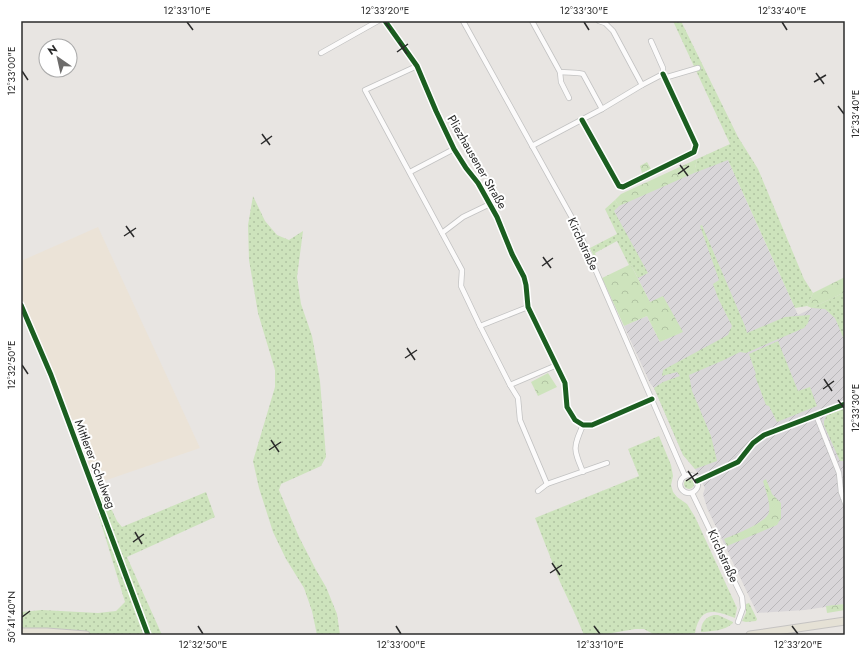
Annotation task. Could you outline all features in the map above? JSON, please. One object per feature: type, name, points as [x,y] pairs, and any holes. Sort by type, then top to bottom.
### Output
[{"type":"main road","points":[[750,635],[845,621]]},
{"type":"main road","points":[[21,632],[86,635]]},
{"type":"street","points":[[321,53],[378,21]]},
{"type":"street","name":"Pliezhausener Straße","points":[[385,21],[416,66],[454,149],[478,183],[497,217],[512,254],[524,277],[528,307],[565,383],[567,407],[575,420],[583,425]]},
{"type":"street","name":"Kirchstraße","points":[[464,21],[576,225],[685,476],[681,480],[681,488],[685,492],[692,493],[742,597],[743,608],[738,622]]},
{"type":"street","points":[[532,21],[560,72],[561,82],[569,98]]},
{"type":"street","points":[[598,21],[605,23],[613,31],[642,85]]},
{"type":"street","points":[[582,120],[619,186],[624,187],[694,152],[696,145],[663,76],[664,68],[651,41]]},
{"type":"street","points":[[416,66],[365,90],[462,270],[461,286],[510,385],[518,398],[520,420],[547,484]]},
{"type":"street","points":[[532,146],[602,109],[642,85],[663,76],[698,68]]},
{"type":"street","points":[[560,72],[569,74],[578,72],[583,74],[602,109]]},
{"type":"street","points":[[410,172],[454,149]]},
{"type":"street","name":"Pliezhausener Straße","points":[[442,233],[463,217],[490,204]]},
{"type":"street","name":"Mittlerer Schulweg","points":[[21,305],[51,375],[148,633]]},
{"type":"street","points":[[480,326],[528,307]]},
{"type":"street","points":[[510,385],[556,365]]},
{"type":"street","points":[[583,472],[575,453],[576,442],[583,425],[592,425],[652,399]]},
{"type":"street","points":[[697,481],[738,462],[752,443],[758,439],[845,404]]},
{"type":"street","points":[[816,415],[839,473],[841,492],[845,503]]},
{"type":"street","points":[[538,491],[547,484],[607,463]]},
{"type":"street","points":[[685,476],[693,476],[697,481],[697,488],[692,493]]},
{"type":"shaded area","points":[[727,158],[798,315],[845,292],[845,604],[805,610],[757,613],[707,508],[703,494],[705,488],[695,469],[683,455],[654,388],[650,383],[624,326],[647,316],[660,342],[682,332],[650,302],[618,239],[623,237],[608,208],[676,176],[709,163]]},
{"type":"shaded area","points":[[98,227],[200,448],[92,485],[21,305],[21,261]]},
{"type":"green space","points":[[673,21],[681,21],[738,137],[758,169],[804,279],[813,293],[807,306],[795,308],[728,160],[694,173],[697,159],[730,144]]},
{"type":"green space","points":[[697,159],[694,173],[619,206],[615,200],[621,194]]},
{"type":"green space","points":[[647,162],[651,169],[642,173],[640,166]]},
{"type":"green space","points":[[253,196],[265,221],[277,235],[289,240],[303,231],[297,277],[301,304],[312,336],[320,381],[326,457],[321,466],[281,484],[279,490],[299,537],[326,587],[337,614],[340,635],[317,635],[312,611],[304,588],[286,559],[273,532],[259,488],[253,461],[275,387],[275,370],[258,313],[249,260],[248,225]]},
{"type":"green space","points":[[615,200],[619,206],[614,211],[648,273],[638,278],[631,265],[629,265],[617,241],[595,253],[597,258],[595,259],[590,248],[617,234],[605,209]]},
{"type":"green space","points":[[702,225],[747,333],[785,317],[810,315],[808,323],[804,328],[746,353],[740,352],[689,375],[692,391],[711,436],[717,461],[695,469],[683,455],[654,388],[663,382],[680,376],[677,372],[662,376],[663,370],[728,335],[732,326],[718,298],[713,284],[719,280],[700,226]]},
{"type":"green space","points":[[631,265],[650,302],[663,296],[683,332],[660,342],[647,316],[624,326],[602,278]]},
{"type":"green space","points":[[845,277],[845,292],[812,308],[807,306],[813,293]]},
{"type":"green space","points":[[845,292],[845,342],[835,318],[825,309],[812,308]]},
{"type":"green space","points":[[778,341],[798,391],[810,387],[817,406],[777,422],[769,406],[766,405],[755,376],[756,374],[749,354]]},
{"type":"green space","points":[[548,373],[557,387],[538,396],[531,382]]},
{"type":"green space","points":[[845,408],[845,461],[840,461],[824,425],[824,421],[827,415]]},
{"type":"green space","points":[[659,436],[671,465],[673,476],[671,485],[673,492],[687,504],[695,517],[737,608],[735,618],[721,613],[709,612],[700,618],[695,633],[679,635],[655,635],[644,629],[635,629],[601,635],[584,635],[560,582],[535,518],[639,476],[628,449]]},
{"type":"green space","points":[[687,479],[691,479],[693,480],[693,488],[687,489],[684,486],[684,482]]},
{"type":"green space","points":[[766,479],[772,494],[781,503],[781,518],[777,525],[727,546],[724,539],[750,528],[767,516],[769,512],[768,496],[763,481]]},
{"type":"green space","points":[[102,489],[117,521],[122,527],[206,492],[215,517],[127,557],[162,635],[21,635],[21,612],[42,610],[98,613],[116,611],[125,602],[98,513],[104,511],[98,494]]},
{"type":"green space","points":[[749,603],[757,619],[756,621],[742,621],[746,613],[746,604]]},
{"type":"green space","points":[[845,604],[845,610],[827,613],[826,606]]},
{"type":"green space","points":[[718,615],[733,623],[722,629],[701,632],[704,621],[708,617]]},
{"type":"cycle path","points":[[385,21],[417,66],[454,149],[478,183],[497,217],[512,254],[524,277],[528,307],[565,383],[567,407],[575,420],[583,425],[592,425],[652,399]]},
{"type":"cycle path","points":[[582,120],[619,186],[623,187],[694,152],[696,145],[663,74]]},
{"type":"cycle path","points":[[21,305],[51,375],[148,635]]},
{"type":"cycle path","points":[[697,481],[738,462],[753,443],[764,435],[845,404]]}]
